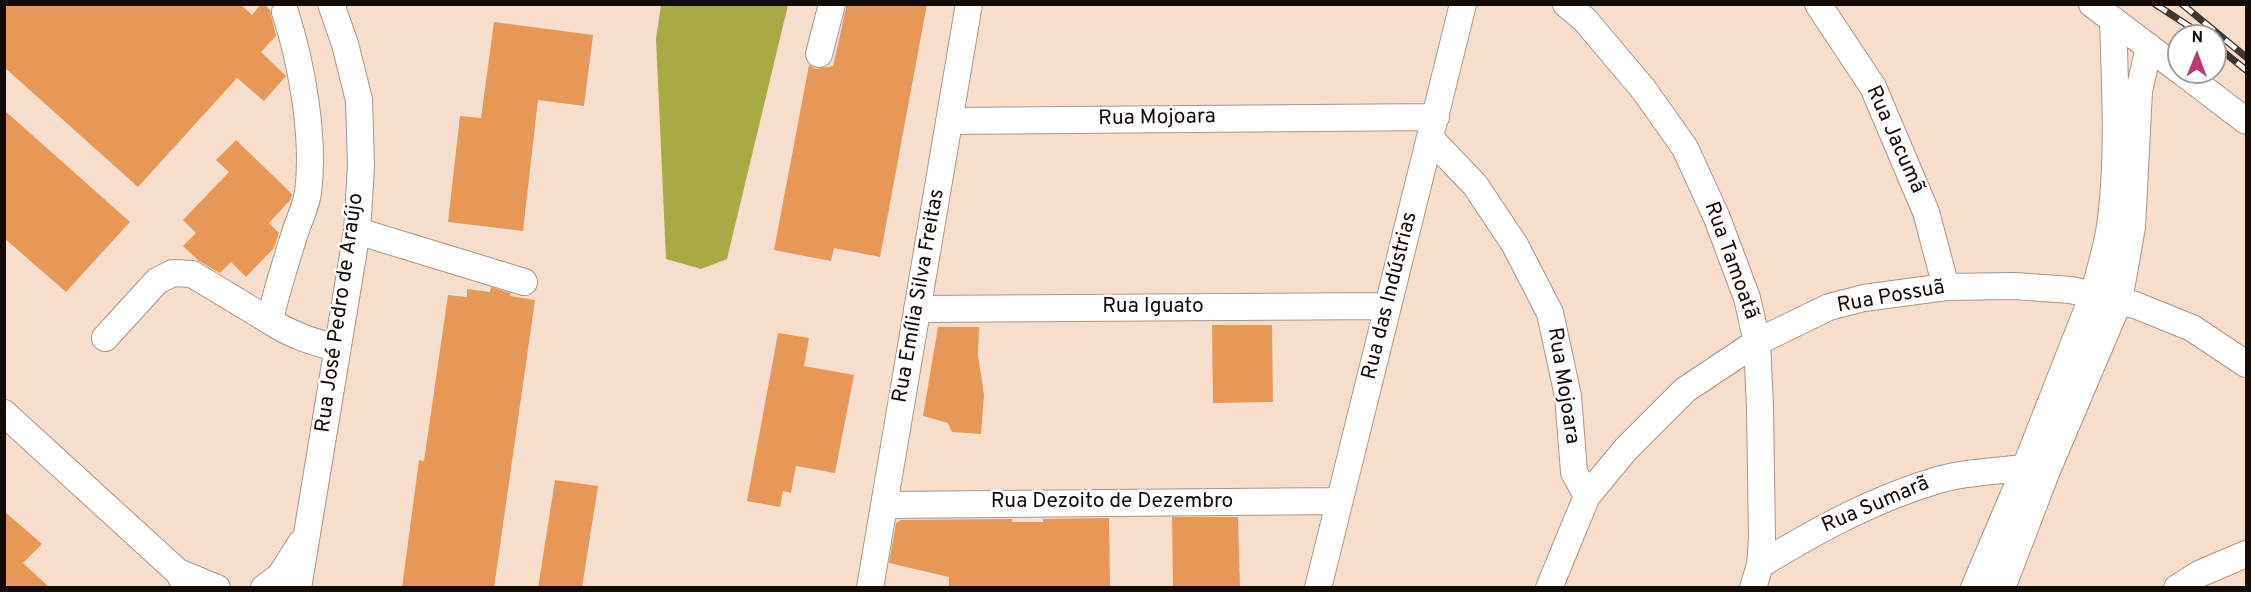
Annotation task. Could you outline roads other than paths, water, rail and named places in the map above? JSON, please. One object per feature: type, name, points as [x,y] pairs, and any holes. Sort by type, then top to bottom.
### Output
[{"type":"street","name":"Rua José Pedro de Araújo","points":[[298,588],[357,231],[361,166],[360,100],[345,44],[331,4]]},
{"type":"street","points":[[819,54],[832,4]]},
{"type":"street","name":"Rua Emília Silva Freitas","points":[[870,588],[969,4]]},
{"type":"street","name":"Rua das Indústrias","points":[[1318,588],[1463,4]]},
{"type":"street","name":"Rua Tamoatã","points":[[1566,4],[1585,20],[1636,81],[1685,148],[1717,218],[1747,298],[1757,342],[1762,486],[1757,576]]},
{"type":"street","name":"Rua Jacumã","points":[[1818,4],[1873,87],[1926,212],[1946,287]]},
{"type":"street","points":[[2092,4],[2167,61]]},
{"type":"street","points":[[270,321],[276,294],[308,194],[309,146],[305,102],[296,45],[285,12]]},
{"type":"street","points":[[1974,588],[2025,468],[2093,295],[2111,219],[2115,143],[2113,20]]},
{"type":"street","points":[[2002,588],[2046,473],[2119,301],[2132,227],[2139,92],[2149,46]]},
{"type":"street","points":[[2197,84],[2247,122]]},
{"type":"street","name":"Rua Mojoara","points":[[949,121],[1434,128],[1475,184],[1515,245],[1550,313],[1568,396],[1574,472],[1587,496]]},
{"type":"street","points":[[357,231],[524,282]]},
{"type":"street","points":[[105,338],[158,281],[173,273],[192,274],[285,331],[302,339],[337,348]]},
{"type":"street","name":"Rua Possuã","points":[[1587,496],[1626,449],[1685,390],[1757,342],[1829,307],[1864,297],[1946,287],[2013,286],[2071,290],[2135,305],[2192,328],[2247,364]]},
{"type":"street","name":"Rua Iguato","points":[[917,309],[1388,306]]},
{"type":"street","points":[[4,413],[182,580],[218,588]]},
{"type":"street","name":"Rua Sumarã","points":[[1757,576],[1811,534],[1874,502],[1940,480],[1972,473],[2025,468]]},
{"type":"street","points":[[1549,588],[1587,496]]},
{"type":"street","name":"Rua Dezoito de Dezembro","points":[[884,505],[1339,501]]},
{"type":"street","points":[[264,588],[280,576],[307,532]]},
{"type":"street","points":[[2177,588],[2199,574],[2247,554]]},
{"type":"railway","points":[[2155,4],[2186,24]]},
{"type":"railway","points":[[2182,4],[2246,57]]},
{"type":"railway","points":[[2227,55],[2246,70]]}]
